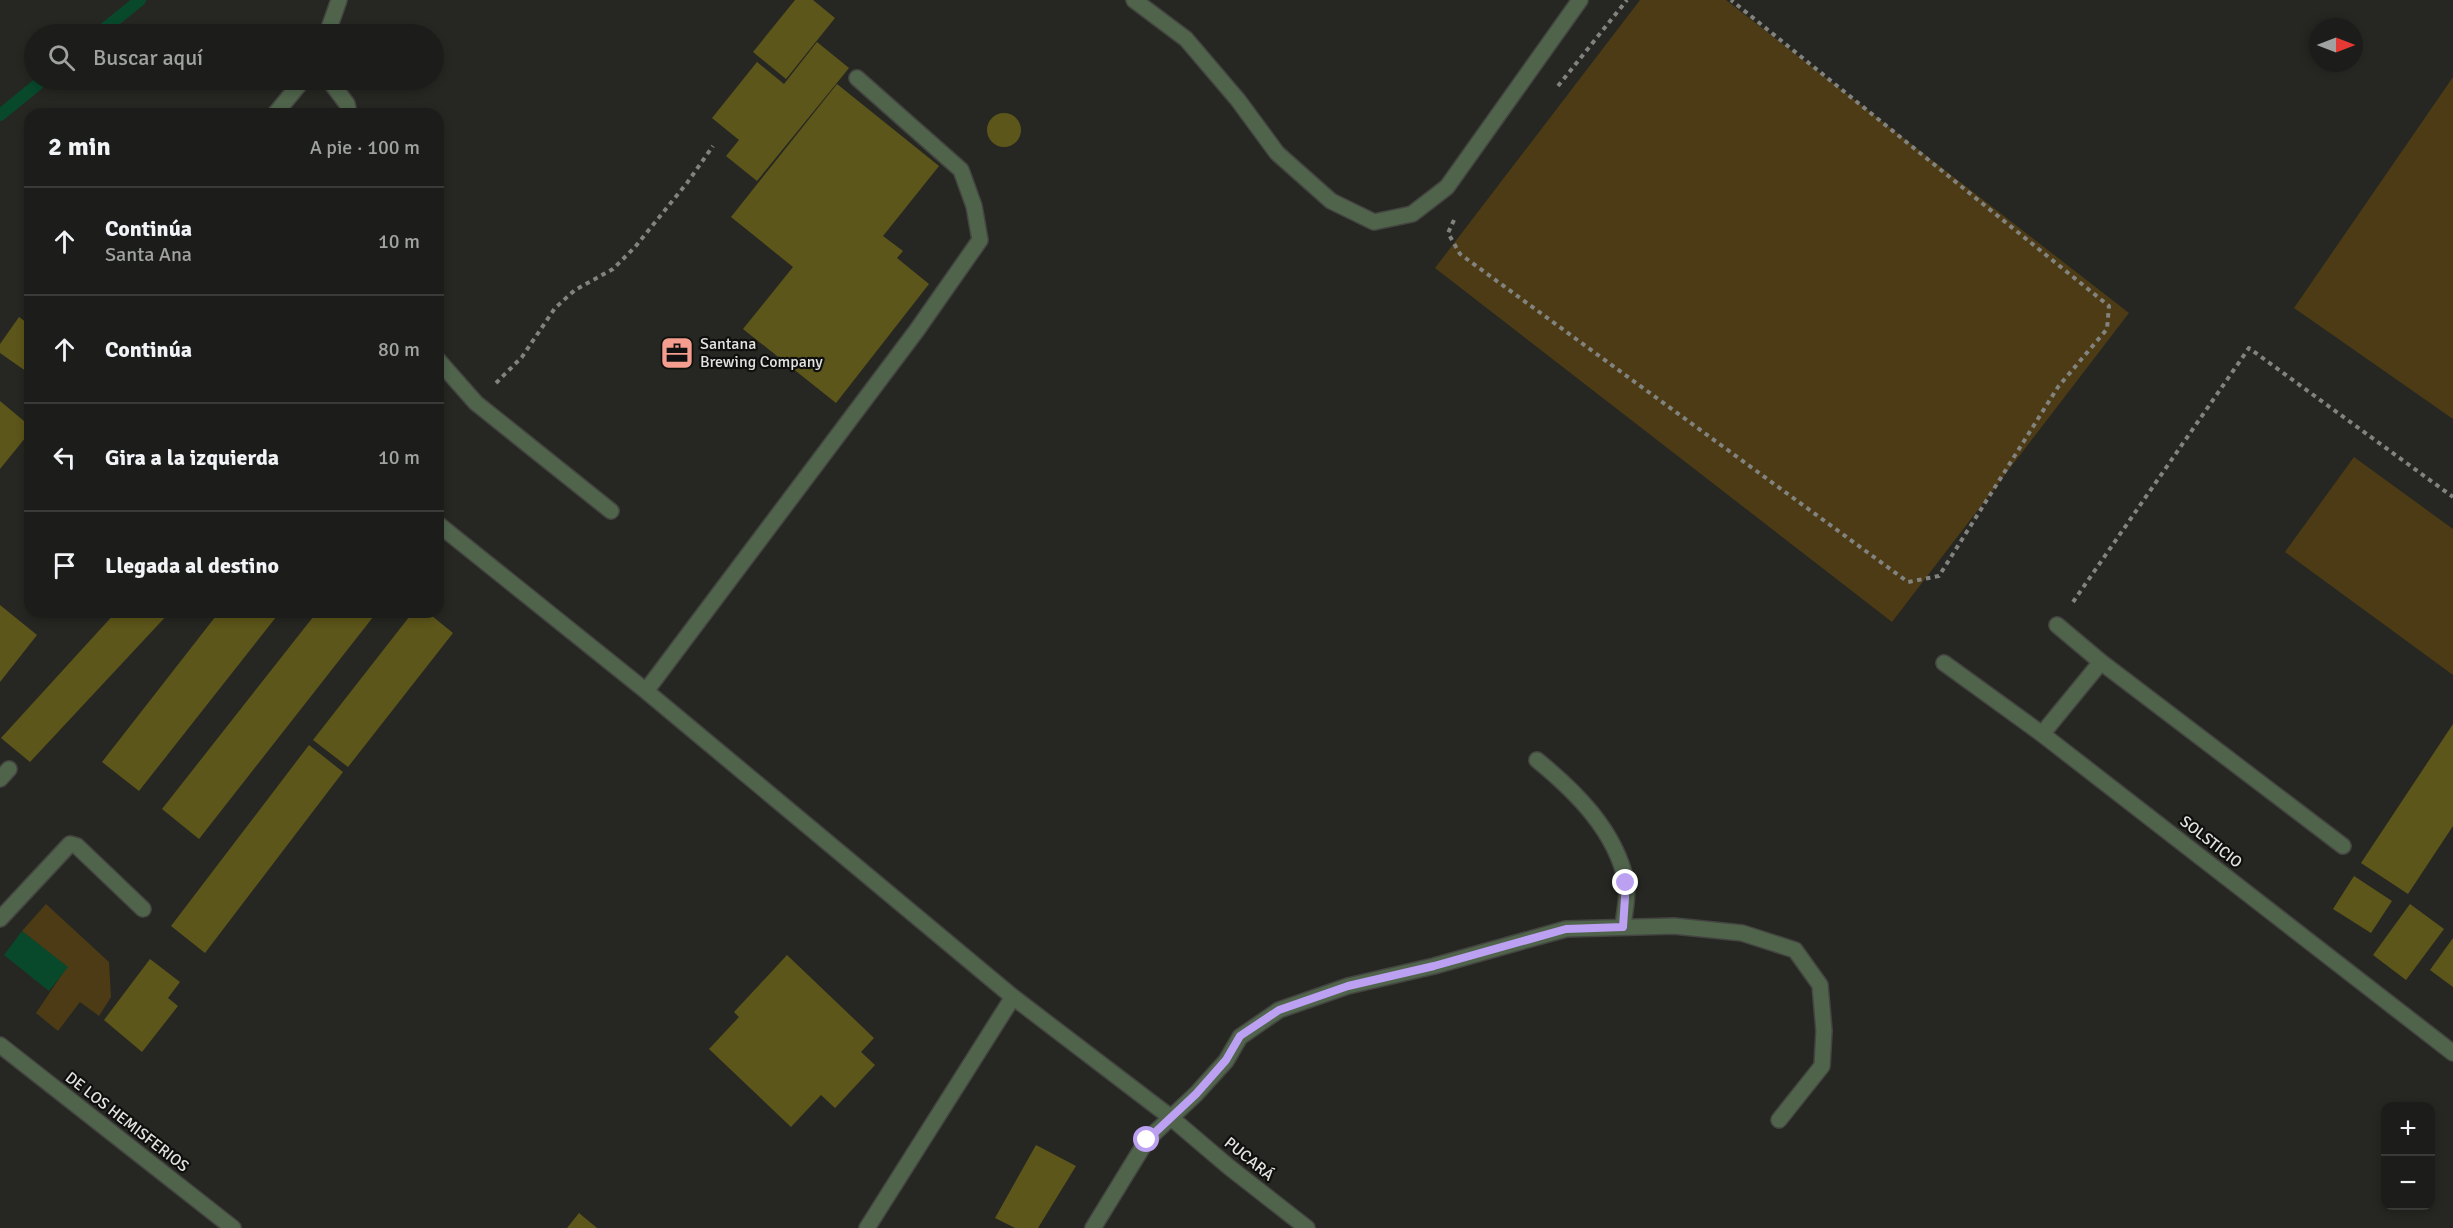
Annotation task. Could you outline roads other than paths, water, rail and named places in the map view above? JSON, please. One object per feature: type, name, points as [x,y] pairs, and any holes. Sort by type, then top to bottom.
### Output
[{"type":"street","points":[[331,24],[339,0]]},
{"type":"street","points":[[1134,0],[1186,39],[1238,100],[1277,153],[1331,201],[1374,222],[1412,214],[1447,187],[1580,0]]},
{"type":"street","points":[[646,691],[910,339],[980,240],[974,206],[961,170],[857,78]]},
{"type":"street","points":[[280,108],[295,90]]},
{"type":"street","points":[[336,90],[348,108]]},
{"type":"street","points":[[444,367],[476,403],[611,511]]},
{"type":"street","name":"PUCARÁ","points":[[444,529],[646,691],[1013,997],[1169,1116],[1307,1228]]},
{"type":"street","points":[[2057,625],[2101,662],[2343,846]]},
{"type":"street","points":[[2042,734],[2101,662]]},
{"type":"street","name":"SOLSTICIO","points":[[1944,663],[2042,734],[2453,1053]]},
{"type":"street","points":[[1537,760],[1571,788],[1590,810],[1618,856],[1626,883],[1623,927]]},
{"type":"street","points":[[0,919],[70,844],[77,846],[143,909]]},
{"type":"street","points":[[1093,1228],[1147,1140],[1169,1116],[1196,1094],[1226,1060],[1240,1036],[1279,1010],[1348,986],[1434,966],[1566,929],[1674,926],[1742,933],[1795,950],[1820,985],[1824,1031],[1822,1066],[1779,1120]]},
{"type":"street","points":[[867,1228],[1013,997]]},
{"type":"street","name":"DE LOS HEMISFERIOS","points":[[0,1045],[233,1228]]},
{"type":"waterway","points":[[110,24],[140,0]]},
{"type":"waterway","points":[[0,115],[31,90]]},
{"type":"place","name":"Santana Brewing Company","points":[[677,353]]}]
